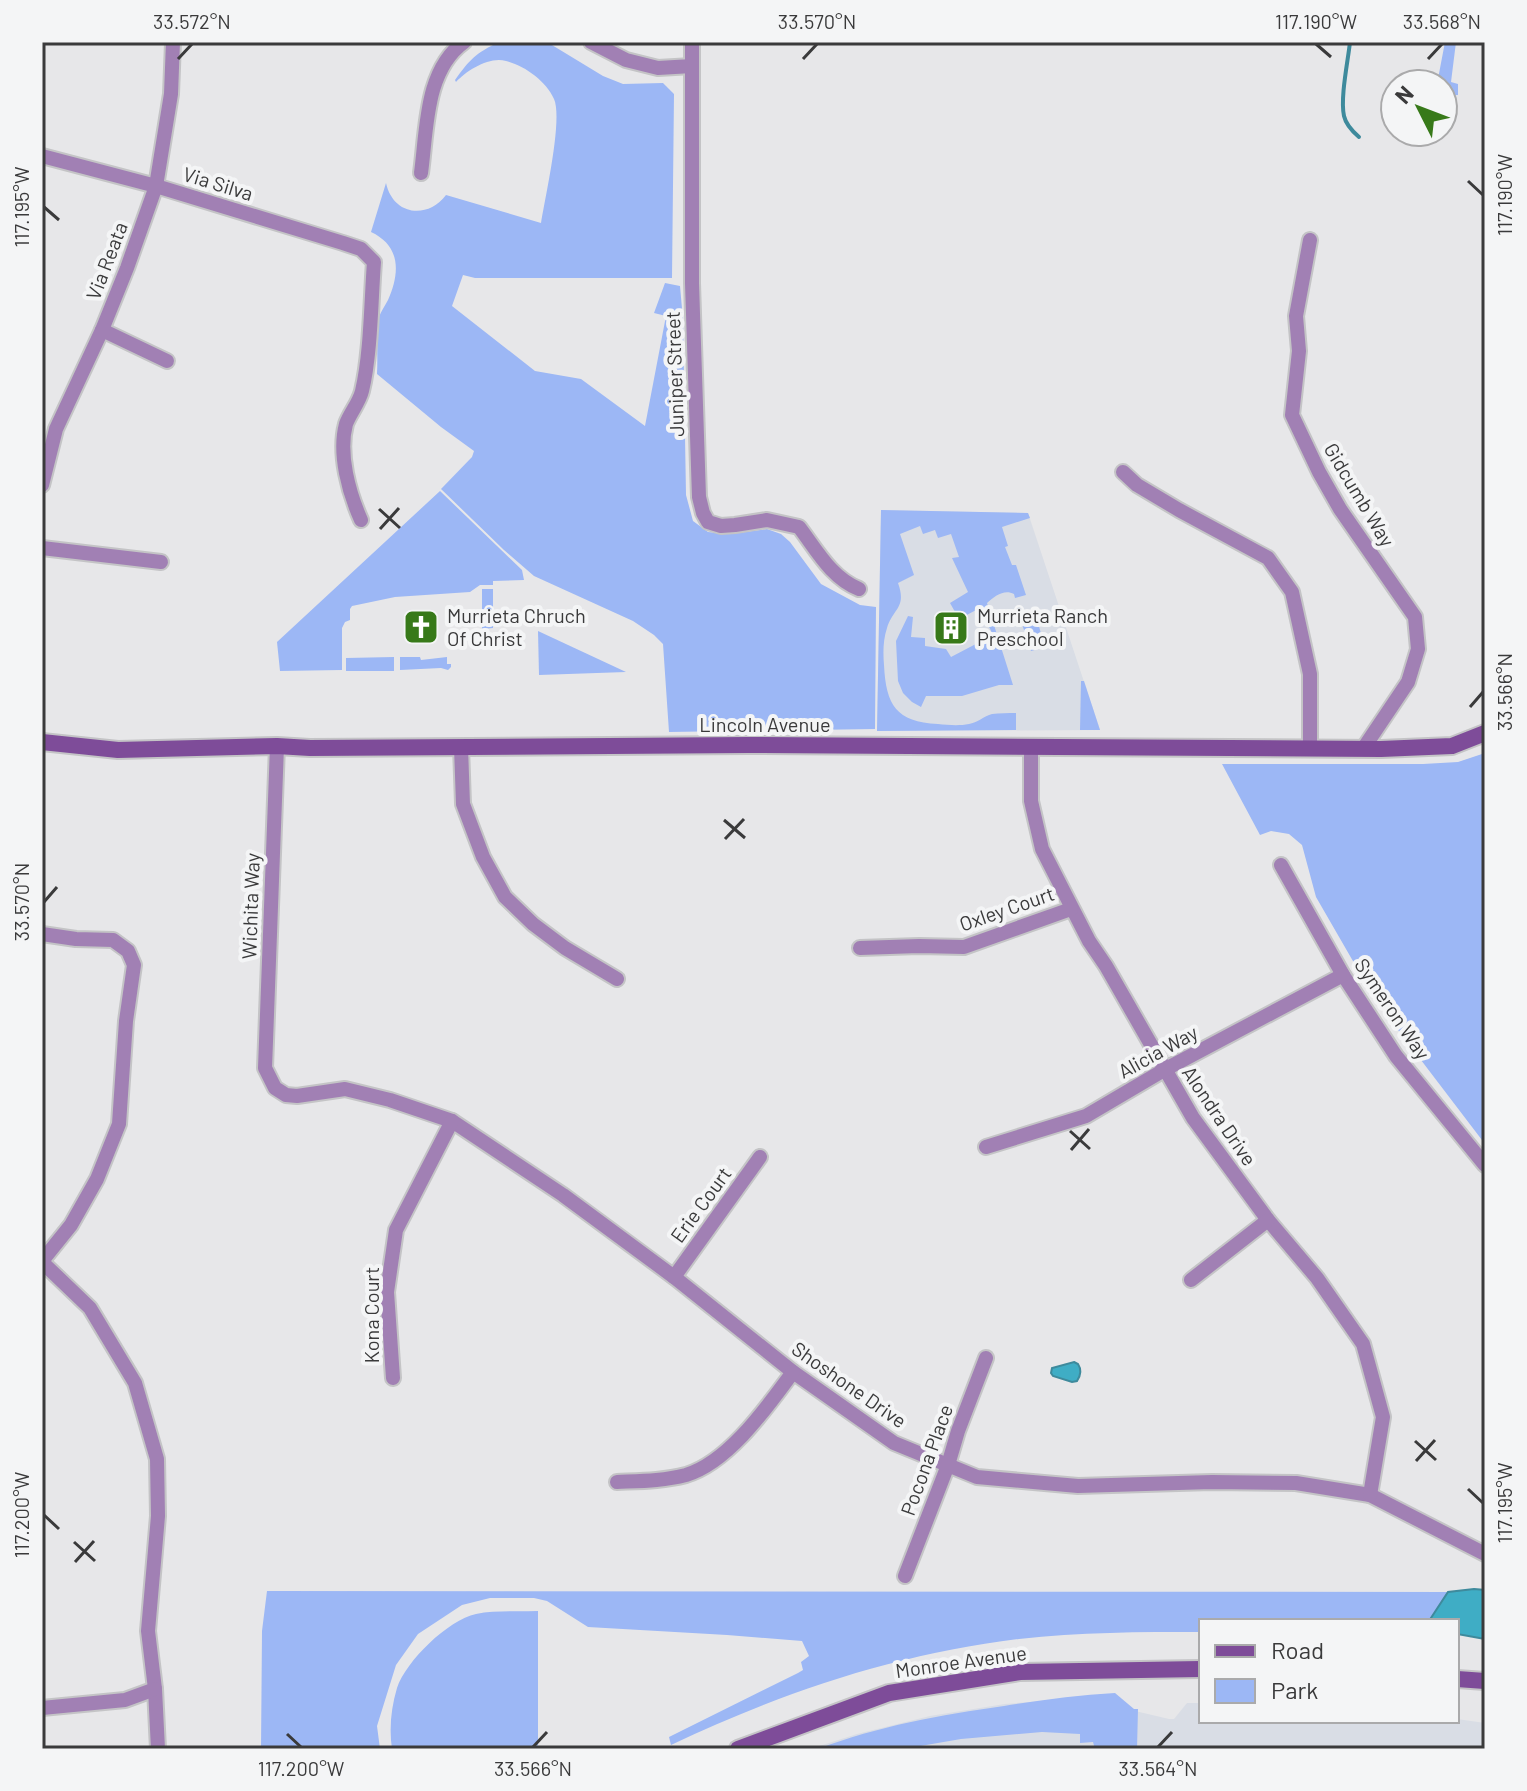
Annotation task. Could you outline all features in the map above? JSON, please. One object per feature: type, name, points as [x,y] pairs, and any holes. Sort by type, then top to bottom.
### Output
[{"type":"street","name":"Via Reata","points":[[42,485],[56,429],[102,330],[156,186],[171,94],[173,42]]},
{"type":"street","points":[[421,173],[429,106],[438,73],[454,49],[464,42]]},
{"type":"street","points":[[591,42],[626,60],[658,68],[692,66]]},
{"type":"street","name":"Juniper Street","points":[[692,42],[692,283],[699,497],[703,513],[708,522],[721,526],[767,520],[799,527],[836,575],[859,589]]},
{"type":"street","name":"Via Silva","points":[[42,156],[156,186],[361,249],[374,262],[361,393],[346,425],[344,455],[350,495],[361,520]]},
{"type":"street","name":"Gidcumb Way","points":[[1310,240],[1296,316],[1299,351],[1292,415],[1340,509],[1415,617],[1418,649],[1408,682],[1363,749]]},
{"type":"street","points":[[102,330],[167,361]]},
{"type":"street","points":[[1123,472],[1137,485],[1179,510],[1268,558],[1292,592],[1310,674],[1310,749]]},
{"type":"street","points":[[42,548],[161,562]]},
{"type":"street","name":"Lincoln Avenue","points":[[42,742],[118,750],[277,746],[747,745],[1363,749],[1452,746],[1485,733]]},
{"type":"street","name":"Wichita Way","points":[[265,1068],[277,746]]},
{"type":"street","points":[[461,747],[463,804],[483,857],[505,897],[533,924],[565,948],[617,979]]},
{"type":"street","name":"Alondra Drive","points":[[1031,747],[1031,801],[1042,849],[1071,909],[1193,1118],[1268,1220],[1317,1278],[1363,1344],[1383,1417],[1370,1495]]},
{"type":"street","name":"Symeron Way","points":[[1281,865],[1343,975],[1396,1056],[1485,1165]]},
{"type":"street","name":"Oxley Court","points":[[860,948],[964,947],[1071,909]]},
{"type":"street","points":[[42,934],[113,940],[128,951],[134,965],[126,1021],[119,1124],[97,1179],[71,1225],[42,1262],[90,1308],[135,1383],[157,1459],[158,1516],[148,1631],[158,1749]]},
{"type":"street","name":"Alicia Way","points":[[986,1147],[1086,1116],[1164,1070],[1343,975]]},
{"type":"street","name":"Shoshone Drive","points":[[265,1068],[275,1088],[286,1095],[345,1089],[452,1121],[563,1195],[674,1277],[793,1372],[894,1443],[977,1477],[1078,1486],[1296,1483],[1370,1495],[1485,1554]]},
{"type":"street","name":"Kona Court","points":[[393,1378],[387,1292],[396,1230],[452,1121]]},
{"type":"street","name":"Erie Court","points":[[674,1277],[760,1157]]},
{"type":"street","points":[[1191,1280],[1268,1220]]},
{"type":"street","name":"Pocona Place","points":[[905,1576],[986,1358]]},
{"type":"street","points":[[617,1482],[654,1481],[689,1474],[711,1461],[731,1447],[757,1419],[793,1372]]},
{"type":"street","name":"Monroe Avenue","points":[[738,1749],[889,1693],[1020,1672],[1199,1669]]},
{"type":"street","points":[[1459,1679],[1485,1681]]},
{"type":"street","points":[[42,1708],[125,1700],[155,1689]]},
{"type":"shaded area","points":[[881,510],[1028,513],[1100,730],[877,731]]},
{"type":"shaded area","points":[[1074,1362],[1080,1370],[1077,1381],[1072,1382],[1051,1373],[1052,1368]]},
{"type":"shaded area","points":[[1485,1590],[1485,1639],[1459,1634],[1459,1619],[1430,1619],[1448,1592]]},
{"type":"shaded area","points":[[1080,1698],[1174,1719],[1187,1703],[1199,1703],[1199,1723],[1459,1723],[1459,1719],[1485,1723],[1485,1749],[810,1749],[930,1716],[1005,1704]]},
{"type":"green space","points":[[499,42],[547,42],[603,76],[623,84],[663,83],[674,94],[672,278],[475,278],[463,275],[452,306],[535,371],[581,379],[645,426],[666,316],[654,313],[665,283],[680,286],[686,495],[693,521],[708,532],[729,534],[767,529],[781,534],[821,584],[860,605],[876,607],[875,729],[669,732],[663,644],[633,621],[534,576],[504,550],[441,489],[472,457],[474,451],[377,374],[379,317],[392,290],[396,270],[388,245],[371,232],[386,183],[396,202],[412,210],[430,208],[446,195],[541,223],[556,123],[556,109],[550,92],[527,70],[500,60],[479,65],[455,80],[474,57]]},
{"type":"green space","points":[[1445,42],[1456,42],[1453,68],[1440,68]]},
{"type":"green space","points":[[440,491],[522,570],[524,580],[493,581],[493,585],[480,585],[470,592],[395,597],[352,606],[350,620],[342,628],[342,670],[280,671],[277,642]]},
{"type":"green space","points":[[881,510],[1028,513],[1030,518],[1002,527],[1008,546],[1005,547],[1012,565],[1016,565],[1026,595],[1015,598],[1014,594],[1003,593],[987,603],[1013,685],[999,685],[962,696],[926,696],[921,707],[903,693],[898,681],[896,641],[908,616],[913,617],[911,637],[925,638],[925,646],[946,649],[951,657],[993,635],[980,608],[959,619],[950,603],[968,592],[952,558],[959,557],[951,534],[938,538],[935,530],[923,534],[920,526],[900,534],[914,575],[898,583],[900,603],[887,628],[884,646],[887,691],[896,709],[903,715],[924,723],[957,725],[972,723],[992,714],[1016,713],[1016,730],[877,731]]},
{"type":"green space","points":[[482,589],[493,589],[493,628],[482,629]]},
{"type":"green space","points":[[1035,613],[1045,647],[1031,651],[1020,618]]},
{"type":"green space","points":[[538,631],[626,672],[539,675]]},
{"type":"green space","points":[[394,657],[394,671],[346,671],[346,658]]},
{"type":"green space","points":[[400,657],[420,657],[421,660],[447,657],[447,664],[451,667],[448,670],[400,670]]},
{"type":"green space","points":[[1081,681],[1084,681],[1100,730],[1080,730]]},
{"type":"green space","points":[[1485,753],[1485,1144],[1376,1001],[1316,897],[1302,845],[1289,834],[1271,831],[1260,835],[1222,764],[1423,764],[1458,762]]},
{"type":"green space","points":[[267,1591],[1448,1592],[1430,1619],[1199,1619],[1199,1632],[1042,1637],[929,1654],[798,1692],[671,1745],[669,1737],[803,1670],[801,1662],[809,1656],[802,1641],[588,1627],[547,1601],[490,1598],[462,1605],[418,1634],[396,1665],[377,1726],[380,1749],[261,1749],[262,1631]]},
{"type":"green space","points":[[538,1611],[538,1745],[534,1749],[392,1749],[391,1718],[397,1688],[409,1666],[429,1643],[453,1624],[476,1614]]},
{"type":"green space","points":[[1115,1693],[1138,1709],[1137,1749],[1095,1749],[1093,1742],[1080,1743],[1080,1734],[1042,1732],[961,1739],[903,1749],[818,1749],[933,1717]]},
{"type":"waterway","points":[[1350,42],[1343,108],[1346,122],[1359,137]]},
{"type":"place","name":"Murrieta Chruch Of Christ","points":[[421,627]]},
{"type":"place","name":"Murrieta Ranch Preschool","points":[[951,628]]}]
